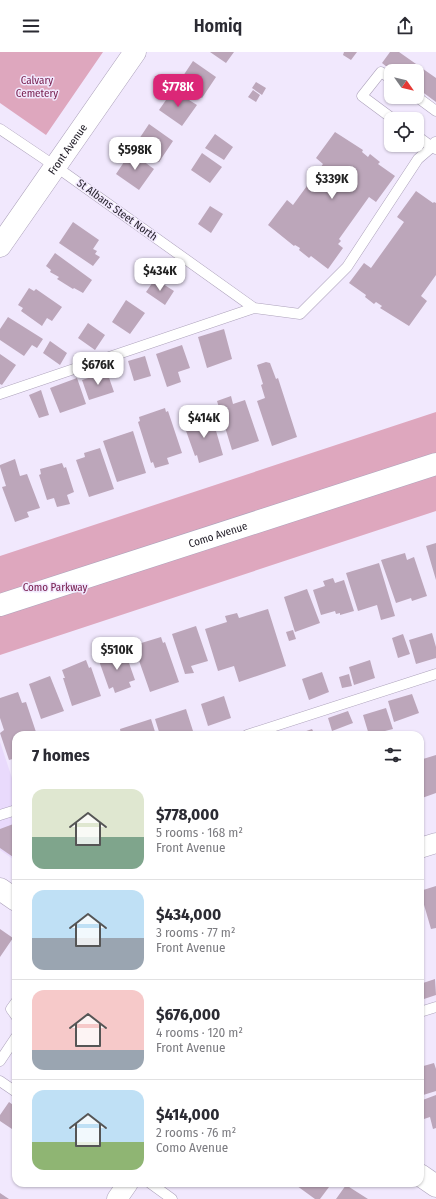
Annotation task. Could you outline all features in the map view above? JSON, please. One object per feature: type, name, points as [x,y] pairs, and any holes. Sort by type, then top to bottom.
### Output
[{"type":"street","name":"Front Avenue","points":[[0,246],[135,52]]},
{"type":"street","name":"Como Avenue","points":[[0,605],[436,464]]},
{"type":"street","points":[[424,847],[436,843]]},
{"type":"street","points":[[0,889],[12,897]]},
{"type":"street","points":[[424,1175],[436,1172]]},
{"type":"street","points":[[424,1178],[436,1186]]},
{"type":"street","points":[[117,1199],[125,1187]]},
{"type":"lane","points":[[384,74],[381,72],[362,96],[384,112]]},
{"type":"lane","points":[[424,103],[436,111]]},
{"type":"lane","name":"St Albans Steet North","points":[[0,129],[55,166],[254,308],[300,314],[325,291],[347,267],[418,159],[435,146]]},
{"type":"lane","points":[[424,140],[435,146]]},
{"type":"lane","points":[[0,394],[254,308]]},
{"type":"lane","points":[[259,731],[436,674]]},
{"type":"lane","points":[[0,815],[12,811]]},
{"type":"lane","points":[[424,1011],[436,1007]]},
{"type":"lane","points":[[0,1062],[12,1043]]},
{"type":"lane","points":[[1,1083],[12,1090]]},
{"type":"lane","points":[[156,1187],[172,1199]]},
{"type":"shaded area","points":[[0,742],[12,778],[12,858],[0,850]]},
{"type":"green space","name":"Calvary Cemetery","points":[[0,52],[103,52],[46,135],[0,103]]},
{"type":"green space","name":"Como Parkway","points":[[436,412],[436,511],[0,655],[0,556]]},
{"type":"building","points":[[210,52],[234,52],[226,63]]},
{"type":"building","points":[[344,52],[357,52],[351,60],[343,55]]},
{"type":"building","points":[[390,52],[399,52],[416,64],[384,65],[382,63]]},
{"type":"building","points":[[193,61],[216,77],[202,98],[179,82]]},
{"type":"building","points":[[424,70],[436,78],[436,102],[424,93]]},
{"type":"building","points":[[256,82],[266,88],[262,95],[252,88]]},
{"type":"building","points":[[173,90],[197,105],[182,126],[159,110]]},
{"type":"building","points":[[253,90],[260,95],[256,102],[248,97]]},
{"type":"building","points":[[149,124],[173,141],[159,162],[135,145]]},
{"type":"building","points":[[335,132],[363,150],[362,152],[368,157],[370,154],[380,162],[378,164],[395,176],[376,202],[369,197],[339,239],[341,241],[338,244],[343,248],[328,269],[311,256],[309,258],[299,250],[300,248],[295,245],[294,246],[268,225],[287,200],[293,205],[323,164],[316,158]]},
{"type":"building","points":[[215,134],[233,147],[224,160],[205,148]]},
{"type":"building","points":[[130,153],[139,157],[154,169],[139,190],[116,174]]},
{"type":"building","points":[[202,153],[222,167],[210,183],[191,170]]},
{"type":"building","points":[[416,191],[433,203],[436,203],[436,275],[421,296],[427,301],[409,326],[380,308],[382,306],[376,302],[374,304],[365,297],[366,295],[349,283],[364,263],[371,268],[404,222],[397,217]]},
{"type":"building","points":[[210,206],[223,214],[211,233],[198,224]]},
{"type":"building","points":[[73,222],[99,240],[93,249],[97,251],[95,254],[100,257],[93,266],[59,243]]},
{"type":"building","points":[[55,253],[92,280],[83,293],[74,288],[73,289],[57,279],[59,277],[50,272],[51,270],[46,266]]},
{"type":"building","points":[[155,279],[174,291],[165,305],[146,292]]},
{"type":"building","points":[[29,288],[34,291],[36,289],[62,307],[52,321],[47,318],[42,326],[21,311],[23,308],[18,305]]},
{"type":"building","points":[[126,300],[145,313],[130,334],[112,322]]},
{"type":"building","points":[[8,317],[43,339],[37,348],[32,345],[24,356],[0,340],[0,329]]},
{"type":"building","points":[[88,323],[105,335],[95,350],[78,338]]},
{"type":"building","points":[[224,329],[232,359],[207,368],[198,337]]},
{"type":"building","points":[[50,341],[67,353],[60,365],[43,353]]},
{"type":"building","points":[[182,345],[190,368],[178,372],[181,382],[167,387],[156,354]]},
{"type":"building","points":[[0,354],[16,365],[2,385],[0,384]]},
{"type":"building","points":[[145,356],[151,376],[134,381],[128,361]]},
{"type":"building","points":[[266,362],[270,363],[276,379],[278,378],[297,437],[272,446],[257,401],[265,398],[261,385],[263,384],[257,365]]},
{"type":"building","points":[[107,372],[114,392],[89,400],[82,380]]},
{"type":"building","points":[[77,378],[86,404],[60,413],[50,388]]},
{"type":"building","points":[[41,390],[49,415],[39,418],[29,395]]},
{"type":"building","points":[[231,396],[233,404],[245,400],[259,441],[232,450],[217,401]]},
{"type":"building","points":[[165,408],[166,412],[168,411],[182,453],[167,458],[169,464],[155,468],[153,462],[151,463],[138,422],[140,421],[139,417]]},
{"type":"building","points":[[209,415],[210,418],[212,417],[223,455],[199,463],[185,428],[194,425],[192,420]]},
{"type":"building","points":[[133,431],[146,473],[117,482],[103,441]]},
{"type":"building","points":[[100,448],[114,489],[89,497],[76,460],[85,457],[84,453]]},
{"type":"building","points":[[15,459],[20,476],[27,474],[40,508],[27,512],[29,517],[15,522],[2,487],[6,486],[0,465]]},
{"type":"building","points":[[62,463],[64,468],[66,467],[74,492],[67,495],[70,504],[57,507],[54,498],[47,500],[39,475],[41,474],[40,469]]},
{"type":"building","points":[[436,543],[436,580],[426,546]]},
{"type":"building","points":[[405,553],[407,560],[414,557],[427,596],[412,601],[411,598],[396,603],[381,560]]},
{"type":"building","points":[[379,563],[395,616],[381,620],[377,605],[358,611],[346,573]]},
{"type":"building","points":[[333,578],[335,583],[344,580],[354,611],[340,615],[340,613],[336,614],[335,611],[321,615],[313,590],[325,586],[323,581]]},
{"type":"building","points":[[307,589],[320,623],[295,632],[284,597]]},
{"type":"building","points":[[268,609],[286,666],[239,682],[234,666],[218,671],[205,629],[227,622],[225,616],[237,613],[239,618]]},
{"type":"building","points":[[196,626],[208,661],[191,666],[194,673],[185,674],[172,634]]},
{"type":"building","points":[[293,630],[296,639],[289,641],[286,632]]},
{"type":"building","points":[[432,633],[436,647],[436,658],[416,664],[409,640]]},
{"type":"building","points":[[403,634],[410,654],[398,658],[392,638]]},
{"type":"building","points":[[161,637],[163,643],[165,642],[179,682],[150,692],[136,652],[140,651],[138,644]]},
{"type":"building","points":[[124,649],[135,680],[129,682],[131,687],[115,693],[113,687],[109,689],[98,658]]},
{"type":"building","points":[[86,660],[89,668],[91,667],[101,696],[72,706],[62,670]]},
{"type":"building","points":[[370,660],[375,678],[354,685],[349,667]]},
{"type":"building","points":[[322,672],[329,692],[309,700],[302,679]]},
{"type":"building","points":[[349,674],[352,686],[342,688],[339,677]]},
{"type":"building","points":[[50,676],[64,711],[41,719],[29,684]]},
{"type":"building","points":[[18,692],[22,703],[26,702],[36,731],[12,731],[12,759],[9,760],[0,733],[4,730],[0,718],[0,698]]},
{"type":"building","points":[[412,694],[419,713],[394,722],[388,701]]},
{"type":"building","points":[[224,696],[231,718],[208,726],[201,704]]},
{"type":"building","points":[[386,708],[393,729],[385,731],[368,731],[363,715]]},
{"type":"building","points":[[186,709],[193,731],[159,731],[155,719]]},
{"type":"building","points":[[348,711],[353,723],[332,731],[328,718]]},
{"type":"building","points":[[151,719],[155,731],[120,731],[120,729]]},
{"type":"building","points":[[436,755],[436,793],[424,797],[424,759]]},
{"type":"building","points":[[12,824],[12,856],[0,848],[0,829]]},
{"type":"building","points":[[436,886],[436,928],[431,929],[424,905],[424,890]]},
{"type":"building","points":[[0,929],[12,937],[12,939],[0,957]]},
{"type":"building","points":[[435,979],[436,995],[424,999],[424,983]]},
{"type":"building","points":[[434,1063],[436,1069],[436,1091],[424,1095],[424,1066]]},
{"type":"building","points":[[436,1095],[436,1128],[433,1129],[430,1117],[424,1119],[424,1100]]},
{"type":"building","points":[[9,1102],[12,1104],[12,1129],[0,1121],[0,1115]]},
{"type":"building","points":[[298,1187],[329,1187],[320,1199],[315,1199]]},
{"type":"building","points":[[345,1187],[349,1187],[368,1199],[336,1199]]},
{"type":"building","points":[[0,1193],[9,1199],[0,1199]]}]
